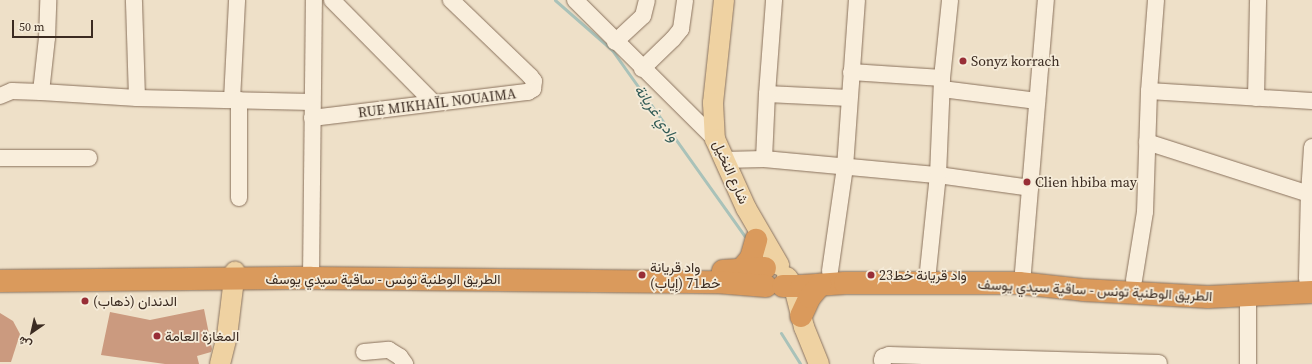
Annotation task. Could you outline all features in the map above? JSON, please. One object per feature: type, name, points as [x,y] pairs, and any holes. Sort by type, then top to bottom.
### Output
[{"type":"highway","points":[[741,270],[752,258],[756,240]]},
{"type":"highway","name":"الطريق الوطنية تونس - ساقية سيدي يوسف","points":[[0,281],[234,275],[710,272],[741,270],[779,279]]},
{"type":"highway","name":"الطريق الوطنية تونس - ساقية سيدي يوسف","points":[[0,271],[234,275]]},
{"type":"highway","name":"الطريق الوطنية تونس - ساقية سيدي يوسف","points":[[312,274],[716,282],[825,278],[928,271],[1023,272],[1134,280],[1248,297],[1310,283]]},
{"type":"highway","name":"الطريق الوطنية تونس - ساقية سيدي يوسف","points":[[825,278],[853,283],[1019,283],[1083,290],[1207,291],[1274,283],[1310,283]]},
{"type":"highway","points":[[802,321],[810,297],[825,278]]},
{"type":"main road","name":"شارع النخيل","points":[[724,0],[713,103],[715,139],[723,160],[779,279]]},
{"type":"main road","points":[[746,208],[756,240],[802,321],[819,364]]},
{"type":"main road","points":[[220,364],[227,336],[234,275]]},
{"type":"street","points":[[41,92],[47,38],[48,0]]},
{"type":"street","points":[[134,0],[137,98]]},
{"type":"street","points":[[237,0],[236,100],[239,198]]},
{"type":"street","points":[[312,274],[314,0]]},
{"type":"street","points":[[332,0],[433,102]]},
{"type":"street","name":"RUE MIKHAÏL NOUAIMA","points":[[0,96],[12,91],[137,98],[236,100],[312,110],[433,102],[528,92],[533,89],[534,81],[530,76],[451,0]]},
{"type":"street","points":[[575,0],[642,69],[715,139]]},
{"type":"street","points":[[642,69],[673,40],[681,29],[685,0]]},
{"type":"street","points":[[764,159],[774,0]]},
{"type":"street","points":[[825,278],[845,167],[857,0]]},
{"type":"street","points":[[928,271],[938,175],[942,84],[950,0]]},
{"type":"street","points":[[1023,272],[1046,0]]},
{"type":"street","points":[[1134,280],[1145,212],[1149,91],[1156,0]]},
{"type":"street","points":[[1256,98],[1258,0]]},
{"type":"street","points":[[615,42],[643,16],[646,1]]},
{"type":"street","points":[[851,72],[942,84],[1037,101]]},
{"type":"street","points":[[1149,91],[1312,101]]},
{"type":"street","points":[[767,94],[849,98]]},
{"type":"street","points":[[1147,142],[1309,194]]},
{"type":"street","points":[[1310,283],[1309,194],[1312,147]]},
{"type":"street","points":[[0,158],[89,158]]},
{"type":"street","points":[[723,160],[764,159],[938,175],[1030,188]]},
{"type":"street","points":[[1248,297],[1248,364]]},
{"type":"street","points":[[364,352],[389,350],[400,357],[405,364]]},
{"type":"street","points":[[883,364],[883,357],[889,355],[1159,363]]},
{"type":"building","name":"المغازة العامة","points":[[204,309],[212,349],[211,352],[197,356],[199,364],[165,364],[101,355],[110,312],[150,320]]},
{"type":"building","points":[[0,313],[13,321],[20,334],[11,362],[0,362]]},
{"type":"waterway","name":"وادي غريانة","points":[[555,0],[612,50],[746,238]]},
{"type":"waterway","name":"وادي غريانة","points":[[781,333],[800,364]]},
{"type":"place","name":"Sonyz korrach","points":[[963,61]]},
{"type":"place","name":"Clien hbiba may","points":[[1027,182]]},
{"type":"place","name":"واد قريانة خط71 (إياب)","points":[[642,275]]},
{"type":"place","name":"واد قريانة خط23","points":[[871,275]]},
{"type":"place","name":"الدندان (ذهاب)","points":[[85,301]]},
{"type":"place","name":"المغازة العامة","points":[[157,336]]}]
